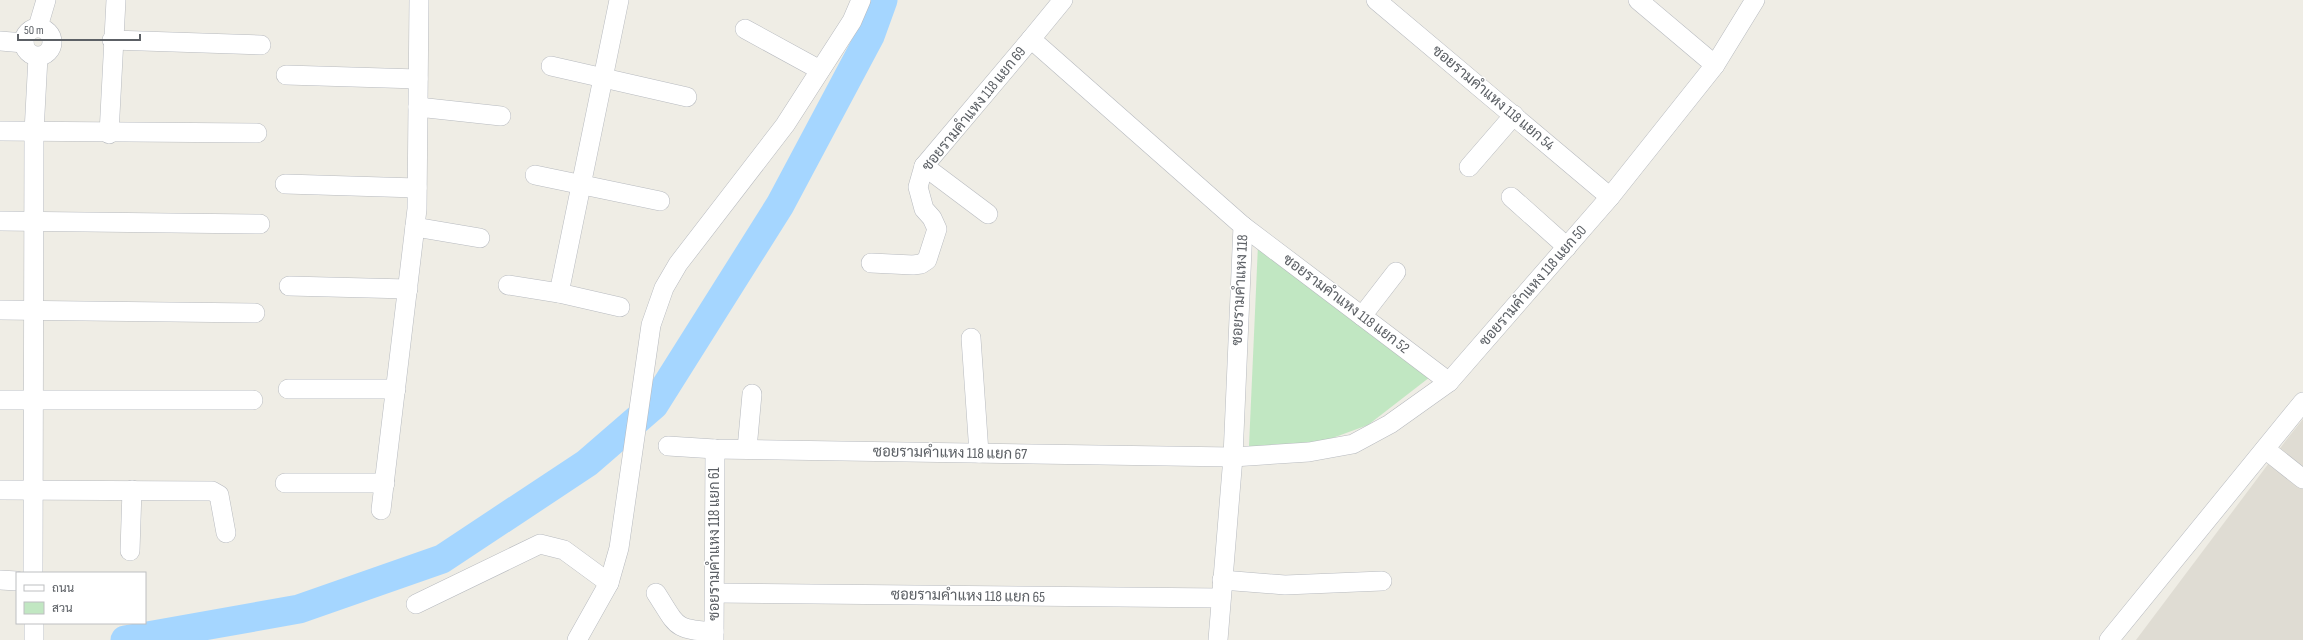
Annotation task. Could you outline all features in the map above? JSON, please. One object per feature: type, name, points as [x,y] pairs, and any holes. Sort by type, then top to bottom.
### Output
[{"type":"street","points":[[38,27],[46,0]]},
{"type":"street","points":[[109,134],[112,40],[116,0]]},
{"type":"street","points":[[381,510],[415,227],[417,188],[419,0]]},
{"type":"street","points":[[559,293],[620,0]]},
{"type":"street","points":[[577,640],[608,583],[619,548],[630,482],[651,325],[662,293],[678,264],[785,125],[852,21],[861,0]]},
{"type":"street","points":[[1031,38],[1063,0]]},
{"type":"street","name":"ซอยรามคำแหง 118 แยก 54","points":[[1376,0],[1395,6],[1514,115],[1610,197]]},
{"type":"street","points":[[1638,0],[1715,65]]},
{"type":"street","name":"ซอยรามคำแหง 118 แยก 50","points":[[1233,457],[1310,452],[1353,444],[1390,424],[1449,382],[1610,197],[1715,65],[1755,0]]},
{"type":"street","points":[[38,27],[47,30],[52,38],[52,47],[47,54],[38,57],[31,55],[26,50],[24,43],[25,35],[30,30],[38,27]]},
{"type":"street","points":[[745,29],[820,70]]},
{"type":"street","name":"ซอยรามคำแหง 118 แยก 69","points":[[871,263],[913,265],[921,264],[927,260],[937,229],[932,218],[924,209],[918,187],[924,166],[1031,38]]},
{"type":"street","name":"ซอยรามคำแหง 118","points":[[1031,38],[1243,226],[1233,457],[1218,640]]},
{"type":"street","points":[[112,40],[261,45]]},
{"type":"street","points":[[0,41],[24,43]]},
{"type":"street","points":[[33,572],[34,132],[38,57]]},
{"type":"street","points":[[551,66],[687,97]]},
{"type":"street","points":[[286,75],[418,79]]},
{"type":"street","points":[[418,108],[501,116]]},
{"type":"street","points":[[1469,167],[1514,115]]},
{"type":"street","points":[[0,131],[109,134],[257,133]]},
{"type":"street","points":[[924,166],[988,214]]},
{"type":"street","points":[[535,175],[660,201]]},
{"type":"street","points":[[285,184],[417,188]]},
{"type":"street","points":[[1511,197],[1568,246]]},
{"type":"street","points":[[0,221],[260,224]]},
{"type":"street","name":"ซอยรามคำแหง 118 แยก 52","points":[[1243,226],[1449,382]]},
{"type":"street","points":[[415,227],[480,238]]},
{"type":"street","points":[[1362,316],[1396,272]]},
{"type":"street","points":[[508,285],[559,293],[620,307]]},
{"type":"street","points":[[289,286],[408,289]]},
{"type":"street","points":[[0,310],[255,313]]},
{"type":"street","points":[[970,338],[979,453]]},
{"type":"street","points":[[288,390],[396,389]]},
{"type":"street","points":[[747,449],[752,394]]},
{"type":"street","points":[[0,400],[253,400]]},
{"type":"street","points":[[2109,640],[2303,402]]},
{"type":"street","name":"ซอยรามคำแหง 118 แยก 67","points":[[668,446],[715,449],[1233,457]]},
{"type":"street","name":"ซอยรามคำแหง 118 แยก 61","points":[[714,636],[715,449]]},
{"type":"street","points":[[2265,449],[2303,479]]},
{"type":"street","points":[[285,483],[385,483]]},
{"type":"street","points":[[0,490],[132,490],[216,492],[222,501],[226,533]]},
{"type":"street","points":[[130,551],[132,490]]},
{"type":"street","points":[[416,604],[540,544],[564,550],[608,583]]},
{"type":"street","points":[[0,580],[16,581]]},
{"type":"street","points":[[1222,580],[1285,584],[1382,580]]},
{"type":"street","points":[[656,593],[677,625],[689,630],[714,636]]},
{"type":"street","name":"ซอยรามคำแหง 118 แยก 65","points":[[714,593],[1221,598]]},
{"type":"street","points":[[34,624],[34,640]]},
{"type":"shaded area","points":[[2303,419],[2303,640],[2136,640],[2287,439]]},
{"type":"green space","points":[[1258,245],[1430,377],[1368,425],[1327,440],[1279,447],[1249,446]]},
{"type":"waterway","points":[[125,640],[299,609],[442,559],[587,463],[654,405],[780,205],[870,36],[883,0]]}]
